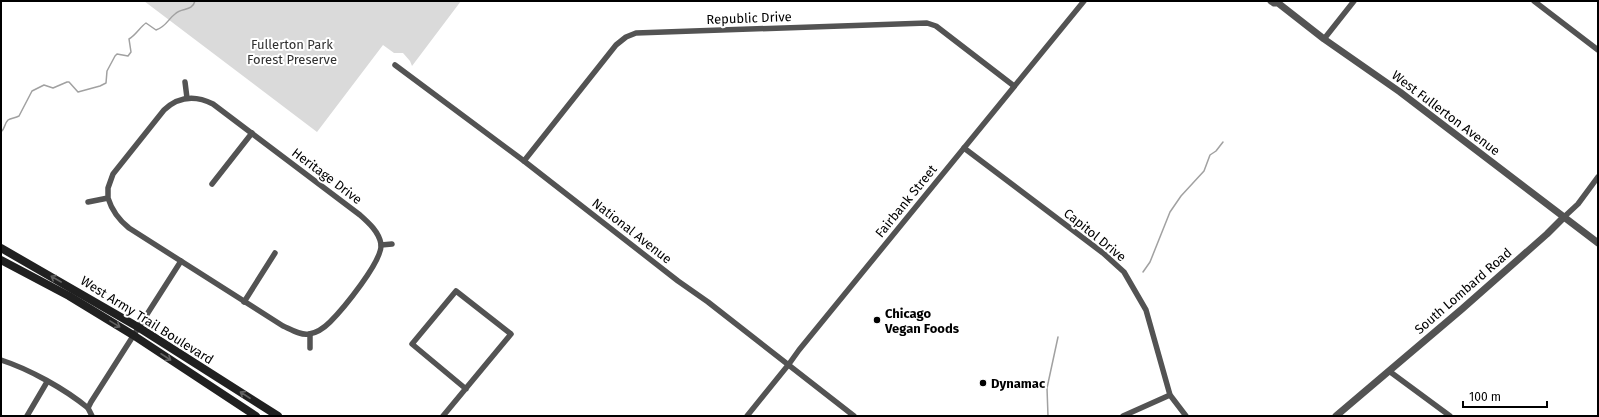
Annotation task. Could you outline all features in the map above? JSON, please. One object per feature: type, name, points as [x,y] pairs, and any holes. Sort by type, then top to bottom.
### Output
[{"type":"main road","name":"West Army Trail Boulevard","points":[[1,248],[138,327],[278,416]]},
{"type":"main road","name":"West Army Trail Boulevard","points":[[1,260],[69,296],[133,335],[256,416]]},
{"type":"street","name":"Fairbank Street","points":[[747,416],[799,350],[1084,1]]},
{"type":"street","points":[[1324,39],[1354,1]]},
{"type":"street","points":[[1534,1],[1598,50]]},
{"type":"street","name":"West Fullerton Avenue","points":[[1276,2],[1324,39],[1400,92],[1598,243]]},
{"type":"street","name":"Republic Drive","points":[[524,161],[616,46],[626,37],[636,33],[927,23],[936,26],[1014,86]]},
{"type":"street","name":"National Avenue","points":[[395,65],[524,161],[672,276],[789,364],[854,416]]},
{"type":"street","points":[[185,82],[187,98],[170,104],[164,110],[115,170],[110,180],[108,198],[113,211],[123,223],[244,302],[283,326],[304,335],[320,330],[330,322],[371,272],[381,251],[381,244],[392,244]]},
{"type":"street","name":"Heritage Drive","points":[[187,98],[196,98],[214,104],[252,132],[360,215],[370,224],[378,236],[381,244]]},
{"type":"street","points":[[212,184],[252,132]]},
{"type":"street","name":"Capitol Drive","points":[[964,148],[1104,253],[1124,272],[1147,312],[1170,395],[1186,416]]},
{"type":"street","name":"South Lombard Road","points":[[1336,416],[1462,309],[1547,234],[1578,204],[1598,177]]},
{"type":"street","points":[[88,202],[108,198]]},
{"type":"street","points":[[244,302],[275,253]]},
{"type":"street","points":[[88,408],[181,261]]},
{"type":"street","points":[[442,416],[466,389],[511,334],[456,291],[412,344],[466,389]]},
{"type":"street","points":[[310,334],[310,348]]},
{"type":"street","points":[[1,360],[15,365],[74,397],[88,408],[92,416]]},
{"type":"street","points":[[1389,371],[1450,416]]},
{"type":"street","points":[[27,416],[47,382]]},
{"type":"street","points":[[1122,416],[1170,395]]},
{"type":"green space","name":"Fullerton Park Forest Preserve","points":[[144,1],[461,1],[412,66],[410,61],[403,53],[394,53],[383,45],[317,132]]},
{"type":"waterway","points":[[1,132],[8,120],[19,116],[32,91],[44,85],[53,88],[69,82],[78,92],[106,83],[107,71],[115,56],[117,54],[128,56],[131,52],[129,39],[146,23],[156,30],[165,25],[172,16],[178,12],[192,7],[195,1]]},
{"type":"waterway","points":[[1143,272],[1150,262],[1170,212],[1181,196],[1204,171],[1210,155],[1216,151],[1223,142]]},
{"type":"waterway","points":[[1048,416],[1047,388],[1058,337]]},
{"type":"place","name":"Chicago Vegan Foods","points":[[877,320]]},
{"type":"place","name":"Dynamac","points":[[983,383]]}]
